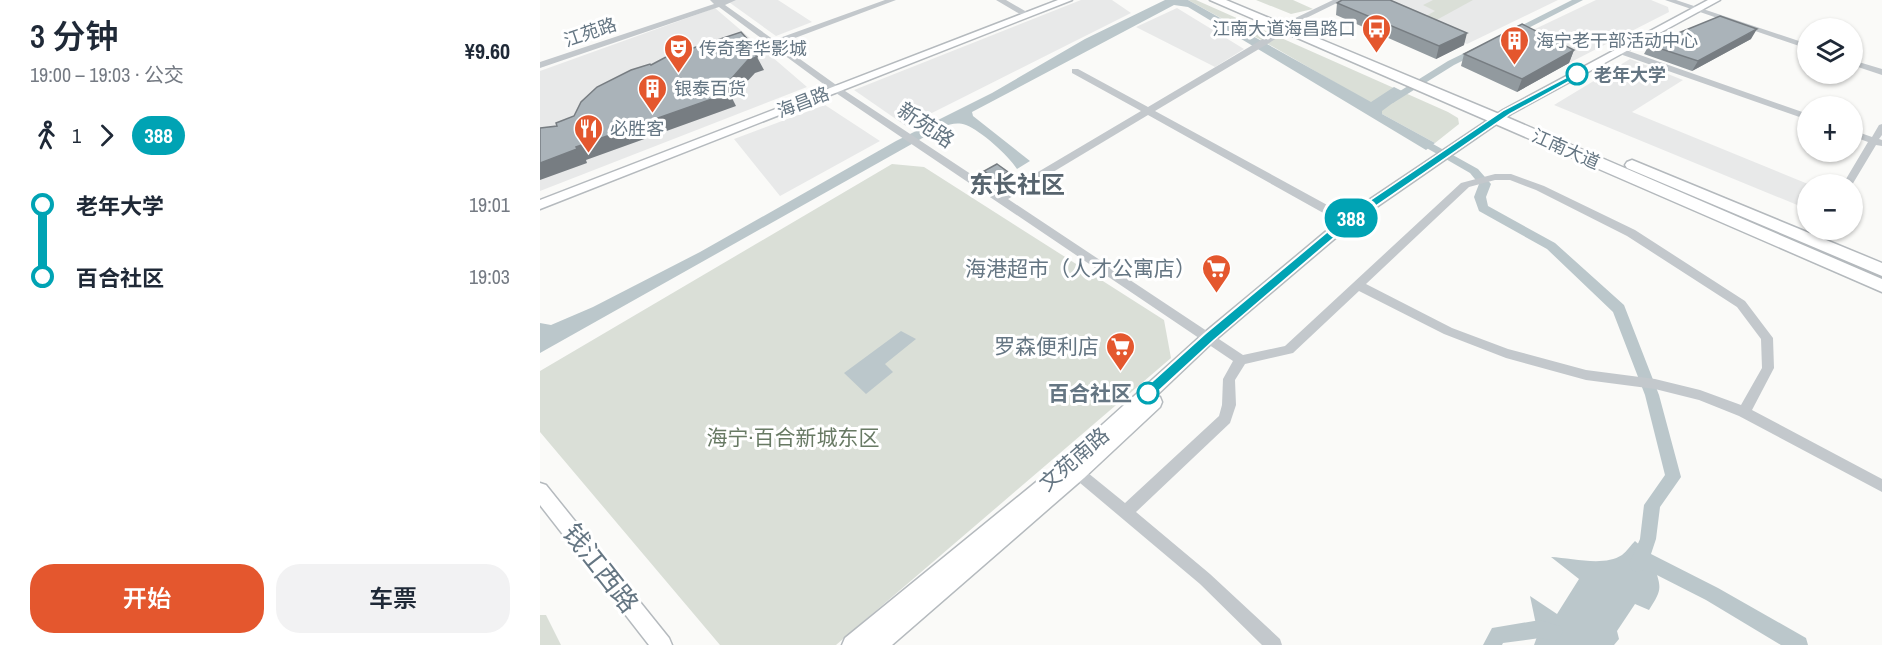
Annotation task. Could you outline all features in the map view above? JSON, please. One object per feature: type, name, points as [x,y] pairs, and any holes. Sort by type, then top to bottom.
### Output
[{"type":"highway","name":"江南大道","points":[[1216,0],[1288,26],[1441,89],[1882,286]]},
{"type":"highway","name":"江南大道","points":[[1238,0],[1288,26]]},
{"type":"highway","name":"江南大道","points":[[1507,118],[1797,228]]},
{"type":"highway","name":"江南大道","points":[[1825,240],[1882,270]]},
{"type":"main road","name":"海昌路","points":[[1026,14],[1056,0]]},
{"type":"main road","name":"海昌路","points":[[540,205],[835,88],[1067,0]]},
{"type":"main road","points":[[1700,11],[1715,0]]},
{"type":"main road","points":[[1440,163],[1507,118],[1700,11],[1727,0]]},
{"type":"main road","name":"海昌路","points":[[540,199],[835,88]]},
{"type":"main road","name":"文苑南路","points":[[876,645],[1347,221],[1440,163]]},
{"type":"main road","name":"文苑南路","points":[[1213,340],[1355,224],[1440,163]]},
{"type":"main road","name":"文苑南路","points":[[852,645],[1073,469]]},
{"type":"main road","name":"钱江西路","points":[[540,491],[662,645]]},
{"type":"street","name":"江苑路","points":[[540,65],[716,2],[732,0]]},
{"type":"street","points":[[774,43],[892,0]]},
{"type":"street","points":[[1000,0],[1026,14]]},
{"type":"street","points":[[1001,199],[1149,112],[1288,26],[1339,0]]},
{"type":"street","points":[[1669,0],[1797,43]]},
{"type":"street","name":"新苑路","points":[[716,2],[835,88],[1241,360]]},
{"type":"street","points":[[1624,52],[1797,113]]},
{"type":"street","points":[[1863,66],[1882,72]]},
{"type":"street","points":[[1075,71],[1347,221]]},
{"type":"street","points":[[1855,174],[1878,142],[1882,128]]},
{"type":"street","points":[[1863,137],[1878,142]]},
{"type":"street","points":[[1125,513],[1225,418],[1229,405],[1229,379],[1241,360],[1289,350],[1465,185],[1494,177],[1511,177],[1540,188],[1631,233],[1741,304],[1767,338],[1768,368],[1744,412]]},
{"type":"street","points":[[1358,285],[1448,331],[1506,353],[1586,375],[1655,384],[1700,395],[1744,412],[1882,486]]},
{"type":"street","points":[[1073,469],[1205,579],[1274,645]]},
{"type":"shaded area","points":[[726,0],[778,0],[812,22],[776,36]]},
{"type":"shaded area","points":[[1081,0],[1112,0],[1131,13],[906,126],[854,90]]},
{"type":"shaded area","points":[[1165,0],[1188,0],[1371,102],[1394,87],[1406,93],[1382,111],[1382,114],[1435,143],[1426,150],[1188,7],[1174,5],[972,112],[973,116],[1030,161],[1017,169],[994,144],[972,128],[957,124],[942,127],[540,353],[540,323],[551,325],[593,307],[700,252],[896,141],[992,93],[1085,39]]},
{"type":"shaded area","points":[[1367,0],[1558,0],[1467,44]]},
{"type":"shaded area","points":[[1596,0],[1651,0],[1668,7],[1669,12],[1569,63],[1518,37]]},
{"type":"shaded area","points":[[715,8],[807,87],[540,191],[540,71]]},
{"type":"shaded area","points":[[1177,8],[1244,49],[1215,67],[1136,27]]},
{"type":"shaded area","points":[[1630,59],[1683,80],[1632,112],[1797,180],[1797,205],[1554,105]]},
{"type":"shaded area","points":[[825,105],[880,141],[780,196],[734,139]]},
{"type":"shaded area","points":[[901,331],[916,339],[885,364],[893,372],[866,394],[844,373]]},
{"type":"shaded area","points":[[1635,541],[1649,556],[1659,581],[1658,594],[1649,610],[1635,604],[1617,631],[1619,639],[1614,645],[1534,645],[1538,634],[1530,596],[1557,614],[1579,579],[1551,557],[1606,561],[1622,555]]},
{"type":"green space","points":[[1188,0],[1196,0],[1448,112],[1458,118],[1459,124],[1435,143],[1382,114],[1362,98]]},
{"type":"green space","points":[[1256,0],[1293,0],[1313,9],[1291,14]]},
{"type":"green space","points":[[1433,0],[1473,0],[1431,23],[1421,19],[1435,11],[1423,5]]},
{"type":"green space","name":"海宁·百合新城东区","points":[[892,164],[924,167],[1164,320],[1171,358],[836,645],[720,645],[540,432],[540,371]]},
{"type":"green space","points":[[540,615],[546,615],[561,645],[540,645]]},
{"type":"building","points":[[1342,0],[1390,0],[1467,33],[1439,46],[1337,3]]},
{"type":"building","points":[[1720,16],[1757,29],[1698,61],[1649,45]]},
{"type":"building","points":[[1522,24],[1574,50],[1522,79],[1464,54]]},
{"type":"building","name":"银泰百货","points":[[741,32],[752,44],[747,46],[757,57],[748,60],[724,87],[729,93],[576,147],[577,149],[540,163],[540,128],[557,126],[556,123],[574,116],[581,102],[597,87],[631,70],[651,65],[666,57]]},
{"type":"building","points":[[997,164],[1008,172],[995,179],[984,171]]},
{"type":"waterway","points":[[1510,34],[1579,0]]},
{"type":"waterway","points":[[1389,101],[1451,63],[1479,49]]},
{"type":"waterway","points":[[1415,137],[1474,171],[1485,184],[1480,197],[1483,208],[1551,246],[1619,309],[1652,395],[1673,477],[1652,505],[1648,539],[1638,564]]},
{"type":"waterway","points":[[1641,558],[1712,594],[1799,645]]},
{"type":"waterway","points":[[1492,645],[1498,634],[1540,629],[1554,632]]},
{"type":"bus line","name":"388","points":[[1148,393],[1209,337],[1347,221],[1499,120],[1507,112],[1577,74]]},
{"type":"place","name":"江南大道海昌路口","points":[[1377,54]]},
{"type":"place","name":"海宁老干部活动中心","points":[[1515,66]]},
{"type":"place","name":"传奇奢华影城","points":[[678,74]]},
{"type":"place","name":"老年大学","points":[[1577,74]]},
{"type":"place","name":"银泰百货","points":[[653,114]]},
{"type":"place","name":"必胜客","points":[[589,154]]},
{"type":"place","name":"海港超市（人才公寓店）","points":[[1217,294]]},
{"type":"place","name":"罗森便利店","points":[[1120,372]]},
{"type":"place","name":"百合社区","points":[[1148,393]]},
{"type":"district","name":"东长社区","points":[[1017,184]]}]
